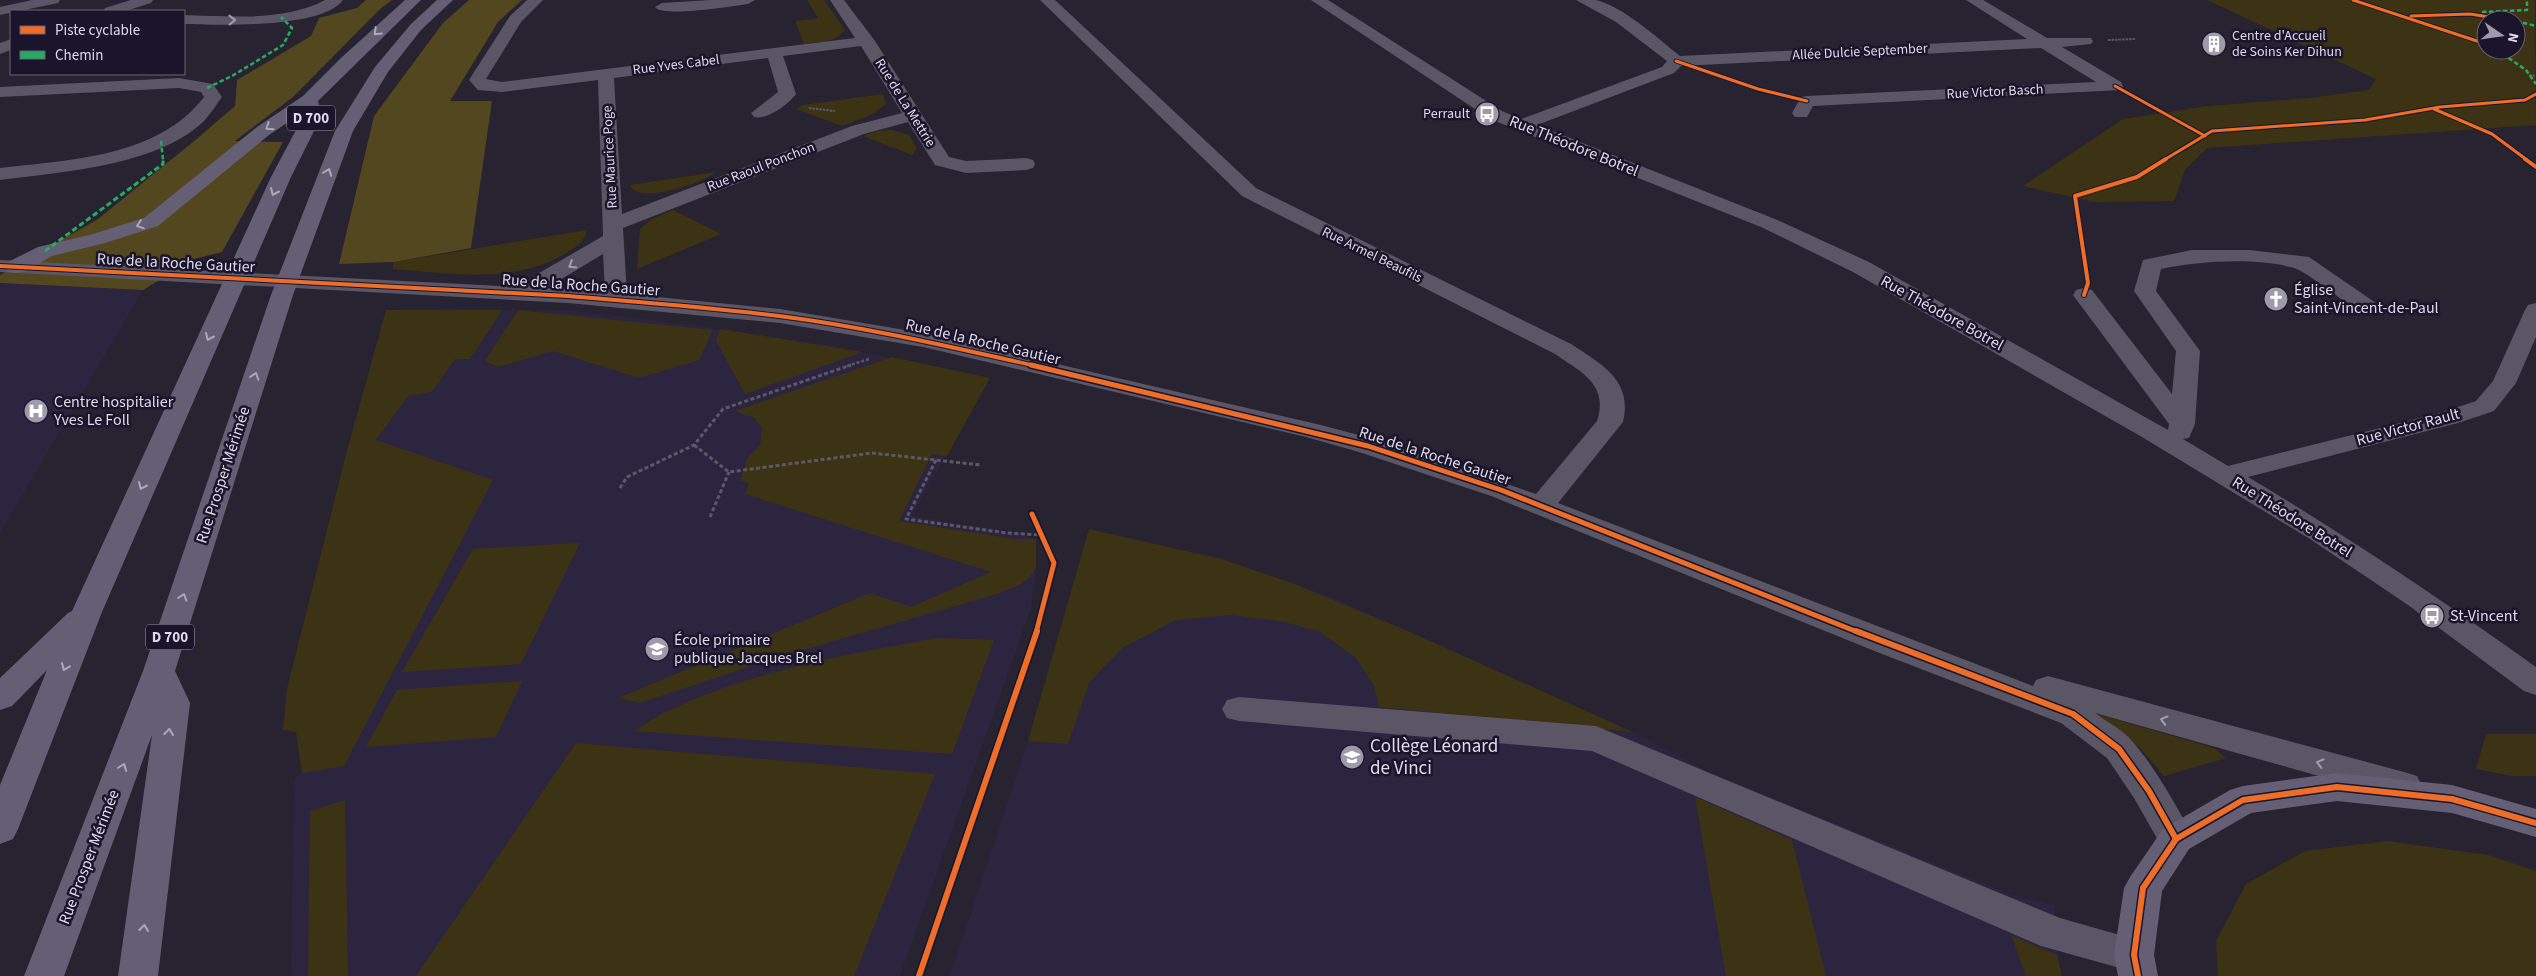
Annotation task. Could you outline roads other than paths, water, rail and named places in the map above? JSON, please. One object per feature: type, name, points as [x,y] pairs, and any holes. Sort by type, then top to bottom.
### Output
[{"type":"main road","name":"D 700","points":[[0,829],[87,612],[281,177],[313,115],[310,100],[347,61],[414,0]]},
{"type":"main road","name":"Rue Prosper Mérimée","points":[[44,976],[159,671],[287,281],[344,131],[381,70],[416,27],[446,0]]},
{"type":"main road","points":[[8,266],[44,251],[98,239],[150,222],[200,186],[263,131],[310,100]]},
{"type":"main road","points":[[0,698],[87,612]]},
{"type":"main road","points":[[138,976],[173,703],[159,671]]},
{"type":"main road","points":[[2136,965],[2143,888],[2176,839],[2244,800],[2338,786],[2452,799],[2530,817]]},
{"type":"street","points":[[0,11],[53,0]]},
{"type":"street","points":[[114,10],[146,0]]},
{"type":"street","points":[[185,20],[234,20],[281,17],[306,12],[336,0]]},
{"type":"street","name":"Rue Yves Cabel","points":[[536,0],[515,19],[477,80],[484,86],[502,87],[867,41]]},
{"type":"street","points":[[662,7],[697,6],[748,0]]},
{"type":"street","name":"Rue de La Mettrie","points":[[837,0],[867,41],[911,116],[942,161],[966,167],[1026,164]]},
{"type":"street","name":"Rue Armel Beaufils","points":[[1047,0],[1248,192],[1563,350],[1589,367],[1609,388],[1614,406],[1610,422],[1542,506]]},
{"type":"street","name":"Rue Théodore Botrel","points":[[1318,0],[1496,115],[1815,244],[2179,435],[2225,475],[2320,533],[2419,598],[2536,683]]},
{"type":"street","points":[[1520,126],[1668,70],[1676,61],[1621,17],[1606,8],[1583,0]]},
{"type":"street","points":[[1973,0],[2044,43]]},
{"type":"street","name":"Allée Dulcie September","points":[[1676,61],[2085,41]]},
{"type":"street","name":"Rue Victor Basch","points":[[1801,113],[1807,101],[2115,86],[2044,43]]},
{"type":"street","points":[[760,113],[787,94],[774,52]]},
{"type":"street","name":"Rue Maurice Poge","points":[[606,74],[616,300]]},
{"type":"street","points":[[0,92],[179,83],[207,88],[213,96],[209,105],[184,128],[161,141],[89,162],[0,174]]},
{"type":"street","name":"Rue Raoul Ponchon","points":[[613,232],[858,130],[911,116]]},
{"type":"street","points":[[526,294],[542,281],[560,273],[613,232]]},
{"type":"street","points":[[2179,435],[2188,352],[2145,291],[2151,266],[2192,256],[2249,256],[2300,262],[2368,308]]},
{"type":"street","name":"Rue de la Roche Gautier","points":[[8,266],[616,300],[780,316],[902,336],[1312,431],[1427,465],[1542,506],[1888,644]]},
{"type":"street","points":[[2084,295],[2179,435]]},
{"type":"street","name":"Rue Victor Rault","points":[[2225,475],[2449,418],[2485,406],[2504,383],[2536,310]]},
{"type":"street","points":[[1888,644],[2452,799]]},
{"type":"street","points":[[1888,644],[2073,714],[2118,749],[2149,791],[2176,839]]},
{"type":"street","points":[[1239,709],[1596,739],[2055,934],[2136,965]]},
{"type":"place","name":"Centre d'Accueil de Soins Ker Dihun","points":[[2214,44]]},
{"type":"place","name":"Perrault","points":[[1487,114]]},
{"type":"place","name":"Église Saint-Vincent-de-Paul","points":[[2276,299]]},
{"type":"place","name":"Centre hospitalier Yves Le Foll","points":[[36,411]]},
{"type":"place","name":"St-Vincent","points":[[2432,616]]},
{"type":"place","name":"École primaire publique Jacques Brel","points":[[657,649]]},
{"type":"place","name":"Collège Léonard de Vinci","points":[[1352,757]]}]
